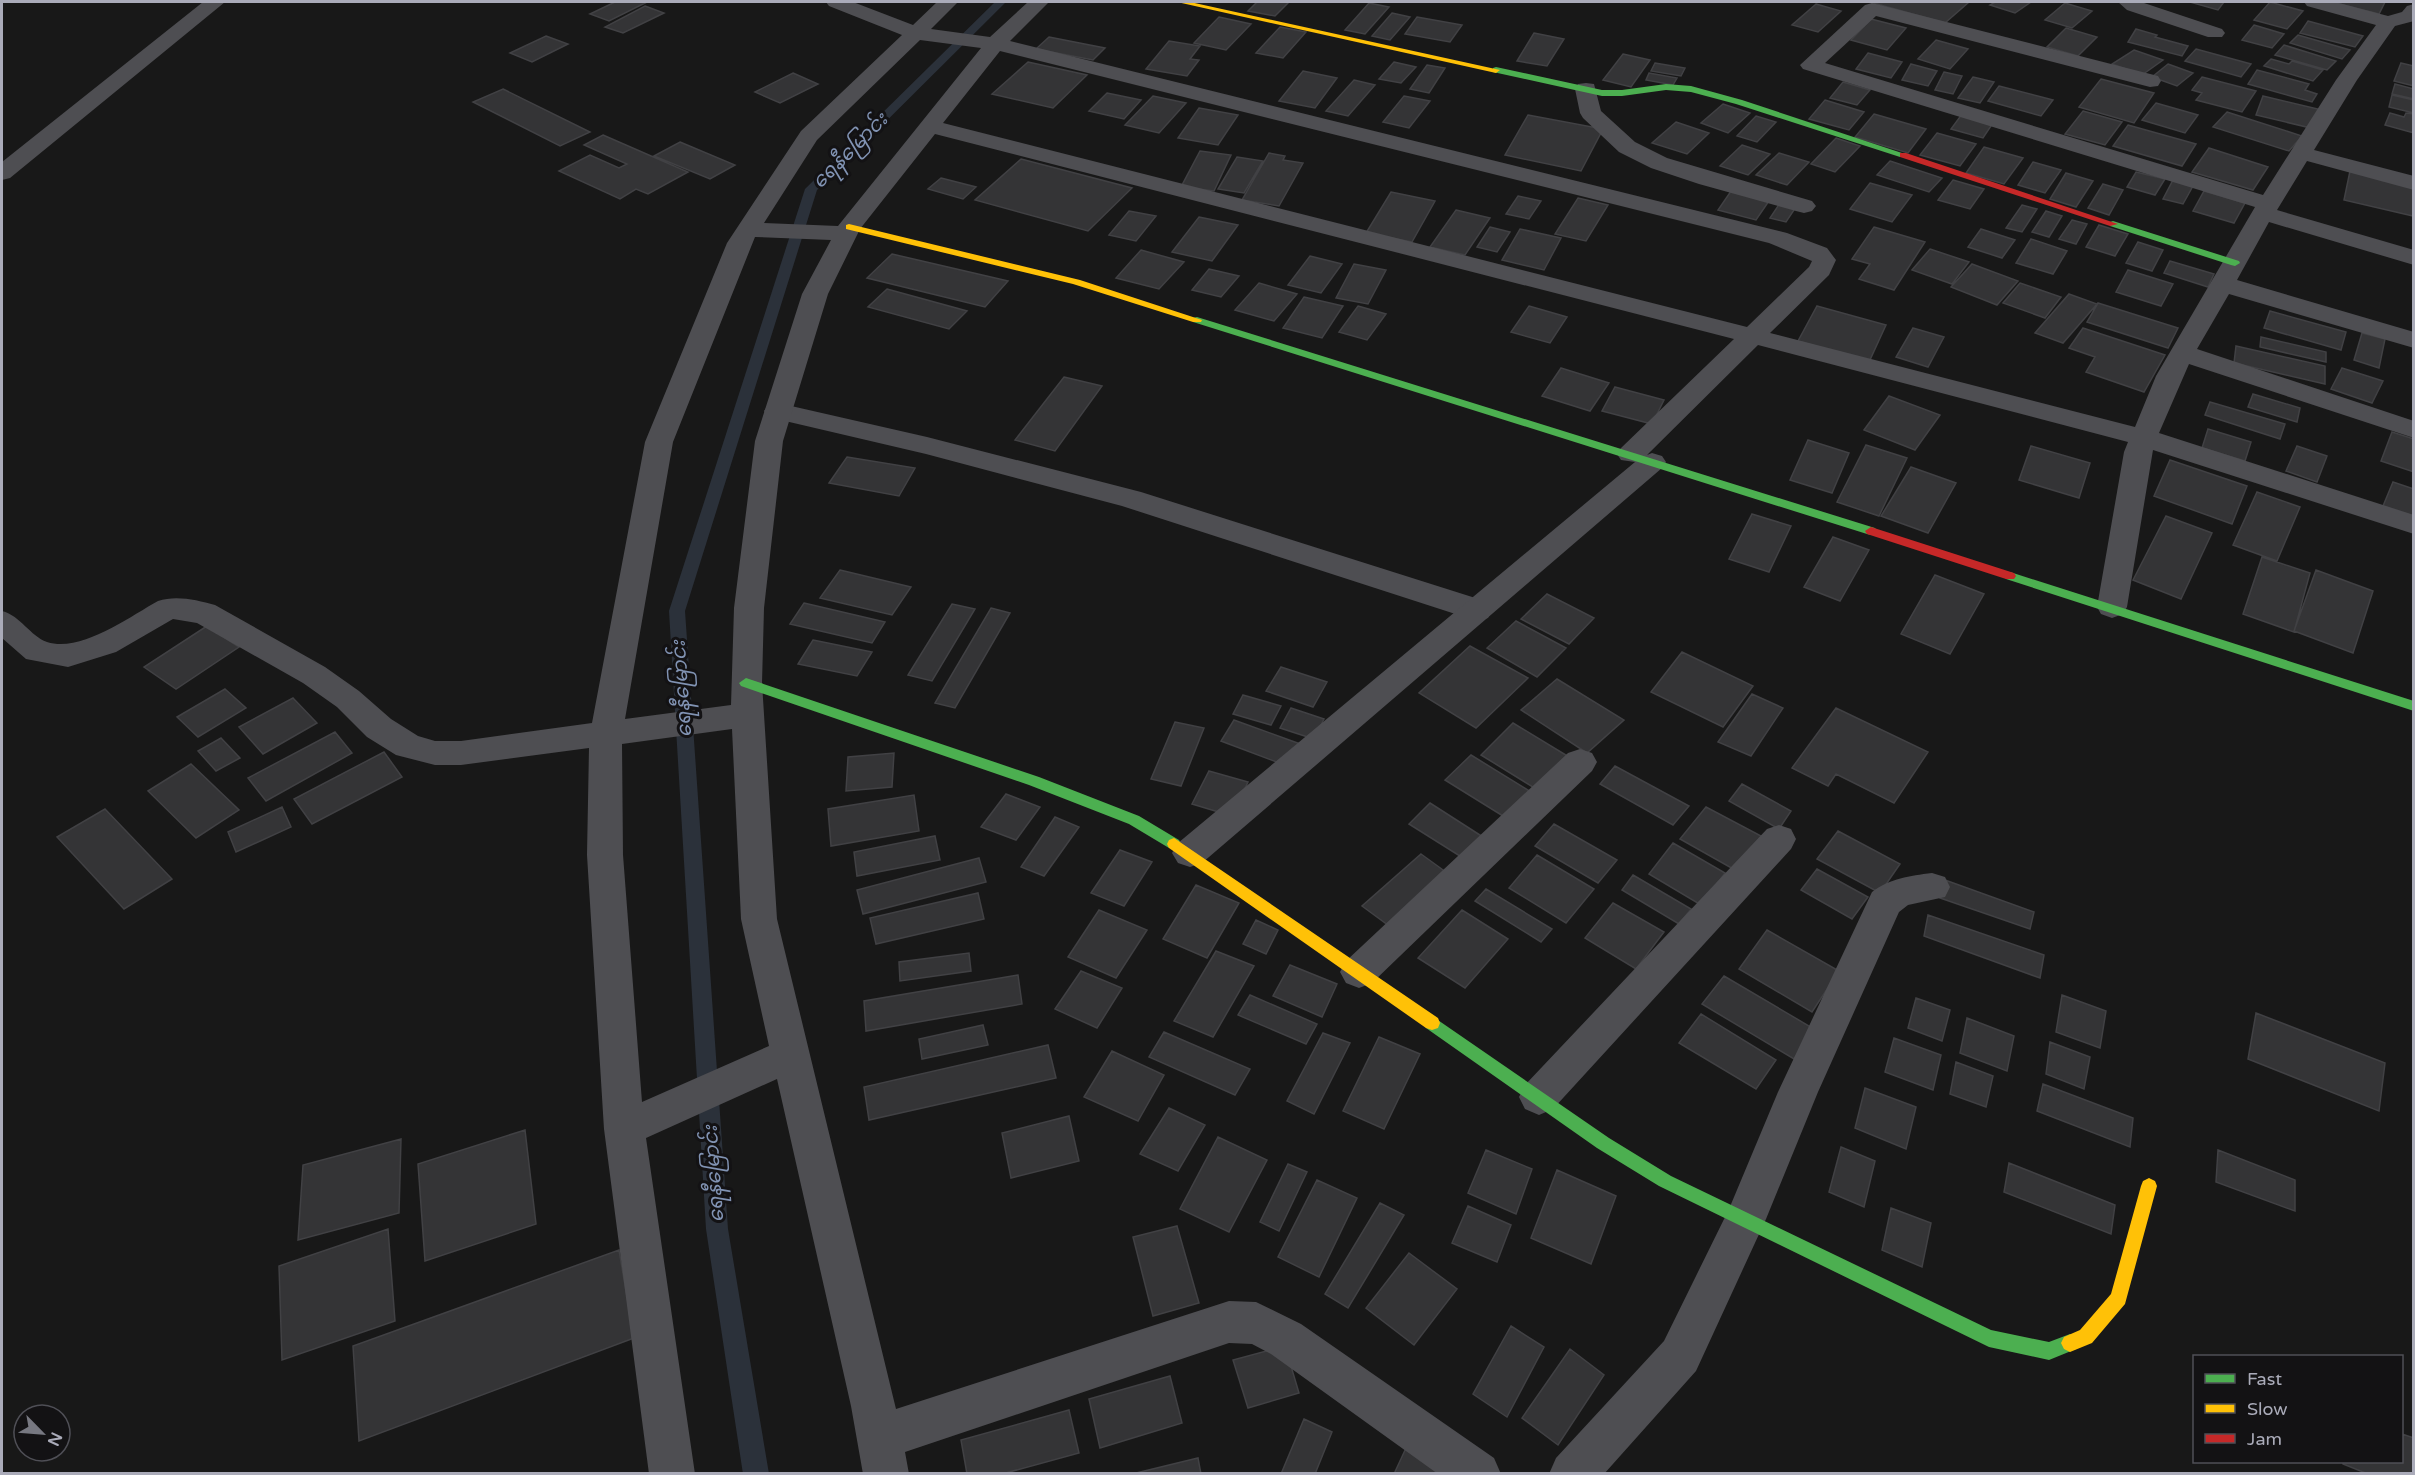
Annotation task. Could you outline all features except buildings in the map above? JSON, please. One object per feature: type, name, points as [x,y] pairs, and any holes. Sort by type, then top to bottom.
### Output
[{"type":"street","points":[[2,173],[215,2]]},
{"type":"street","points":[[836,2],[920,34],[990,43],[1778,238],[1818,253],[1824,260],[1820,270],[1753,336],[1641,458],[1477,610],[1190,853]]},
{"type":"street","points":[[672,1473],[624,1129],[605,855],[612,734],[659,442],[739,243],[754,230],[810,136],[920,34],[948,2]]},
{"type":"street","points":[[1039,2],[990,43],[929,126],[841,231],[815,294],[769,441],[749,608],[742,705],[759,919],[782,1058],[870,1395],[882,1456],[1229,1322],[1256,1323],[1286,1339],[1478,1473]]},
{"type":"street","points":[[1181,2],[1619,95],[1675,87],[1739,102],[2414,340]]},
{"type":"street","points":[[1847,2],[2150,81]]},
{"type":"street","points":[[2128,2],[2216,33]]},
{"type":"street","points":[[2314,2],[2406,16]]},
{"type":"street","points":[[1872,9],[1810,65],[2266,208],[2414,258]]},
{"type":"street","points":[[2112,608],[2138,452],[2169,376],[2266,208],[2347,80],[2406,16]]},
{"type":"street","points":[[1586,89],[1591,113],[1627,147],[1659,163],[1804,206]]},
{"type":"street","points":[[929,126],[2144,437],[2414,525]]},
{"type":"street","points":[[2301,153],[2414,183]]},
{"type":"street","points":[[754,230],[841,231],[988,259],[1076,282],[1641,458],[2414,706]]},
{"type":"street","points":[[2183,353],[2414,430]]},
{"type":"street","points":[[778,411],[927,446],[1131,499],[1477,610]]},
{"type":"street","points":[[2,622],[37,651],[68,656],[105,644],[169,608],[204,613],[314,675],[348,699],[379,728],[408,746],[435,753],[461,753],[612,734],[742,705],[1034,781],[1134,820],[1190,853],[1603,1143],[1665,1181],[1989,1338],[2049,1351],[2086,1336],[2119,1298],[2149,1186]]},
{"type":"street","points":[[1359,972],[1580,762]]},
{"type":"street","points":[[1539,1097],[1779,839]]},
{"type":"street","points":[[1572,1473],[1680,1356],[1744,1219],[1798,1092],[1885,902],[1899,892],[1932,887]]},
{"type":"street","points":[[624,1129],[782,1058]]},
{"type":"waterway","name":"ရေနီမြောင်း","points":[[756,1474],[717,1229],[677,611],[811,189],[1001,2]]},
{"type":"traffic: fast","points":[[1496,70],[1602,93],[1622,93],[1666,87],[1691,89],[1739,102],[1903,155]]},
{"type":"traffic: fast","points":[[2113,224],[2235,263]]},
{"type":"traffic: fast","points":[[1197,320],[1871,531]]},
{"type":"traffic: fast","points":[[2010,576],[2414,706]]},
{"type":"traffic: fast","points":[[746,683],[1034,781],[1134,820],[1174,844]]},
{"type":"traffic: fast","points":[[1432,1023],[1603,1143],[1665,1181],[1989,1338],[2049,1351],[2070,1343]]},
{"type":"traffic: slow","points":[[1181,2],[1496,70]]},
{"type":"traffic: slow","points":[[849,227],[1076,282],[1197,320]]},
{"type":"traffic: slow","points":[[1174,844],[1432,1023]]},
{"type":"traffic: slow","points":[[2070,1343],[2086,1337],[2119,1298],[2149,1186]]},
{"type":"traffic: jam","points":[[1903,155],[2113,224]]},
{"type":"traffic: jam","points":[[1871,531],[2010,576]]}]
